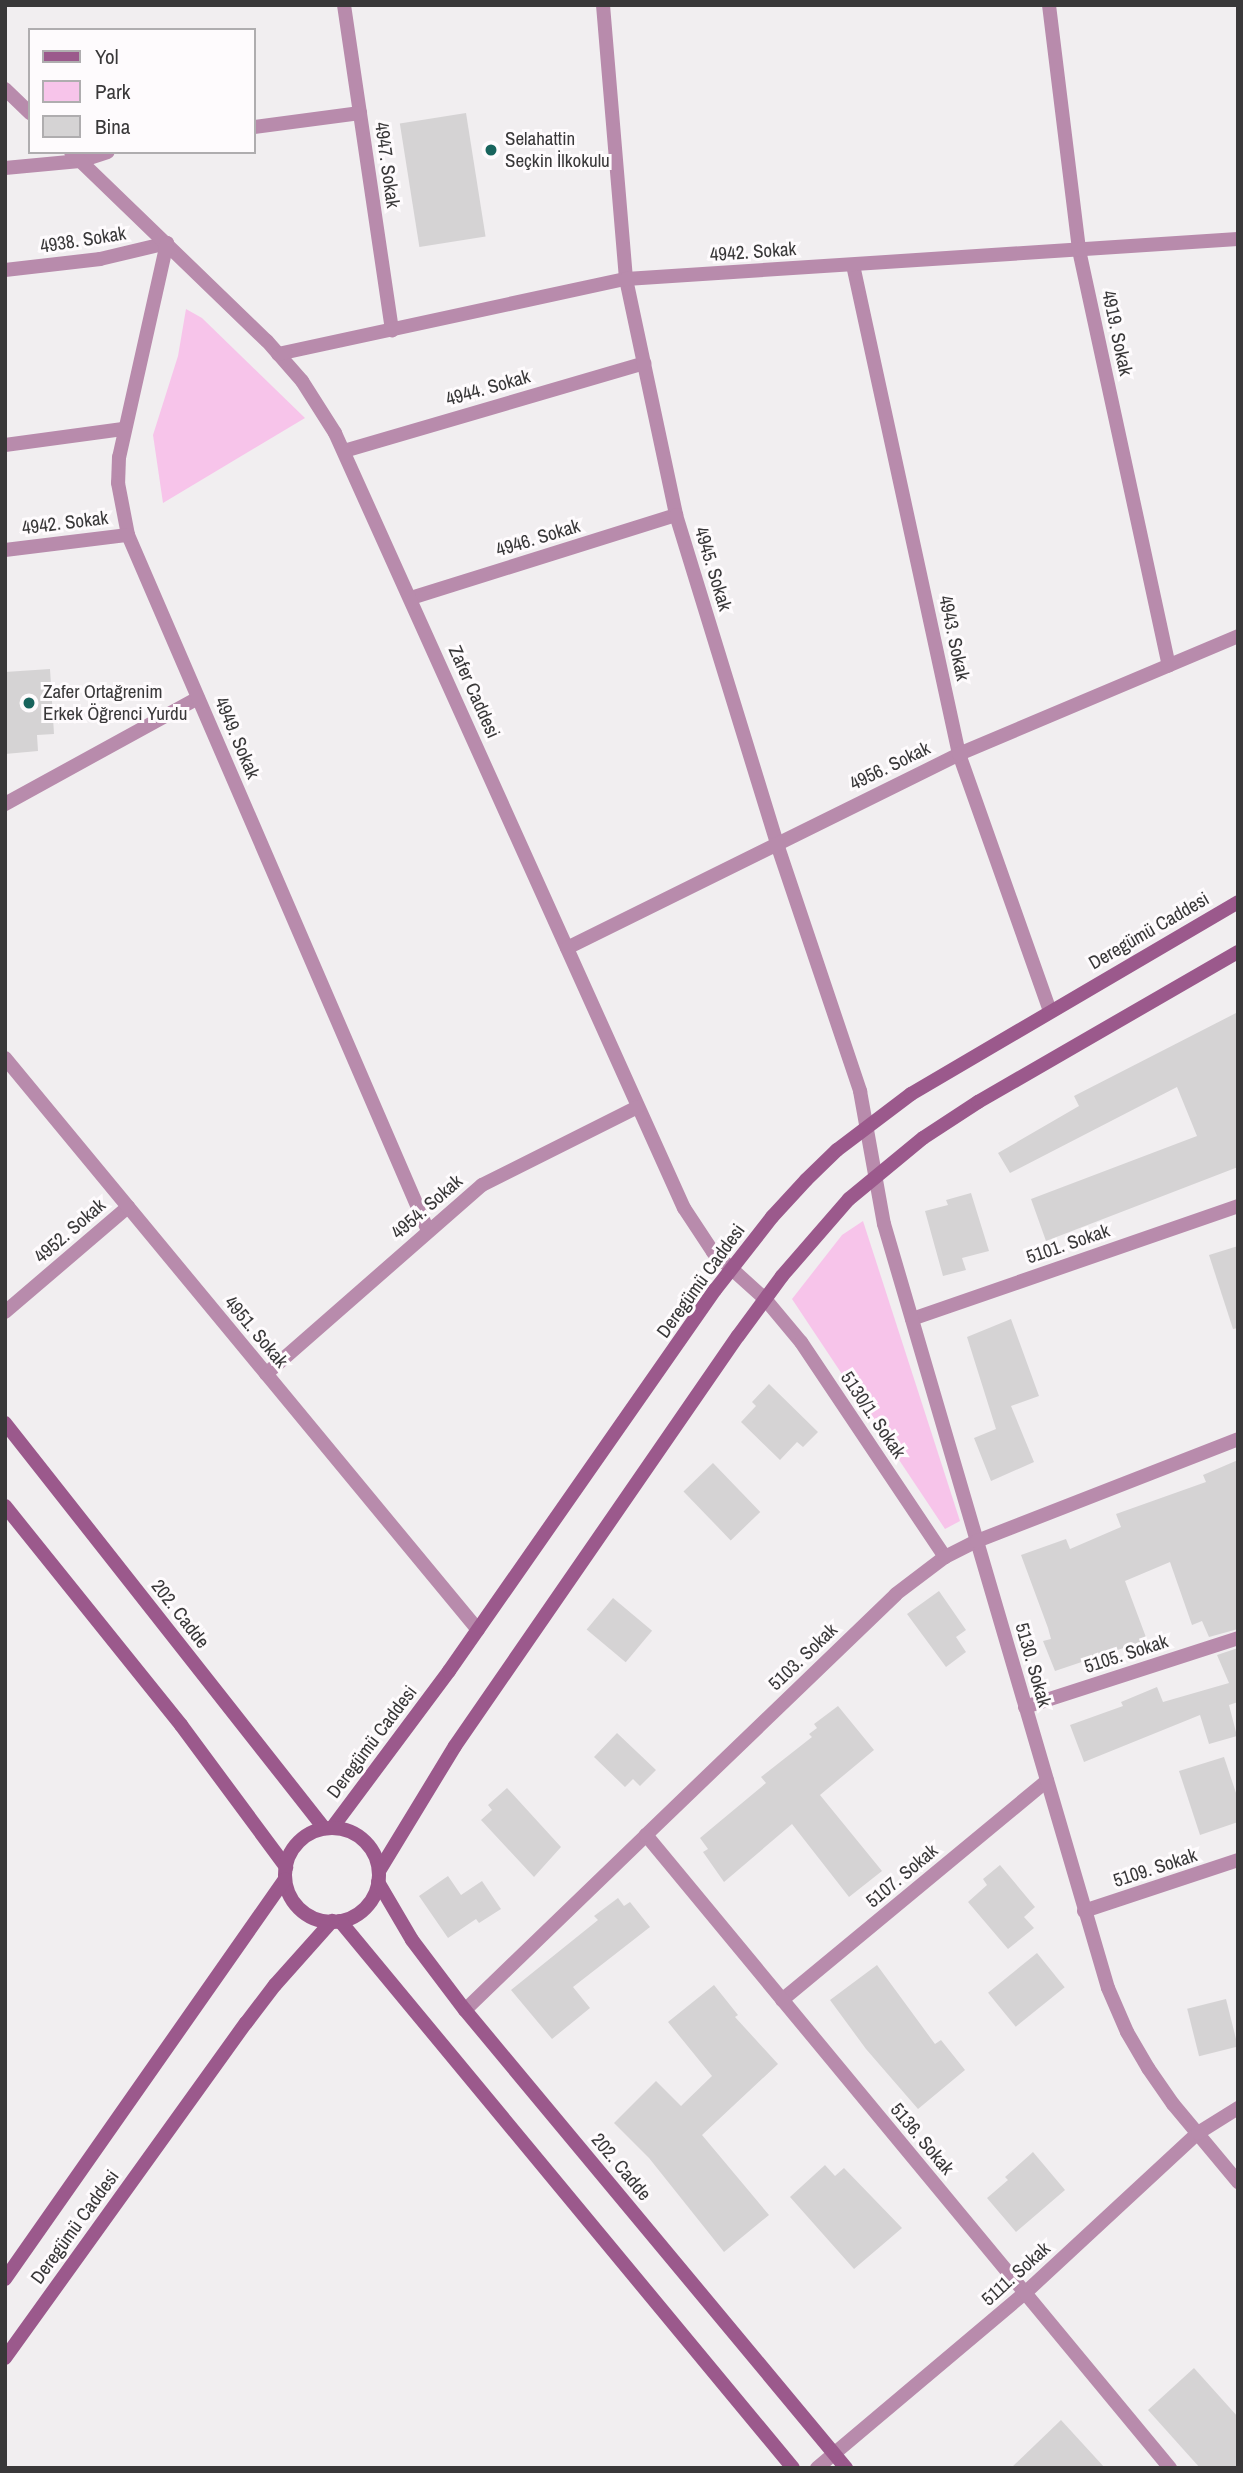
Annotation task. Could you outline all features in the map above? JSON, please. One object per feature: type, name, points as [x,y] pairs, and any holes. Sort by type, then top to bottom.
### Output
[{"type":"main road","name":"Deregümü Caddesi","points":[[328,1828],[478,1630],[731,1269],[806,1180],[867,1125],[945,1072],[1238,902]]},
{"type":"main road","points":[[335,1921],[367,1906],[378,1877],[455,1746],[765,1299],[816,1234],[873,1177],[923,1138],[978,1102],[1238,952]]},
{"type":"main road","name":"202. Cadde","points":[[5,1423],[328,1828]]},
{"type":"main road","points":[[5,1506],[181,1725],[286,1873],[293,1902],[305,1913],[335,1921],[793,2468]]},
{"type":"main road","points":[[286,1873],[289,1854],[299,1840],[313,1831],[328,1828],[345,1829],[360,1837],[371,1849],[378,1877]]},
{"type":"main road","name":"Deregümü Caddesi","points":[[5,2278],[286,1873]]},
{"type":"main road","name":"202. Cadde","points":[[378,1877],[412,1940],[465,2010],[846,2468]]},
{"type":"main road","name":"Deregümü Caddesi","points":[[5,2358],[275,1984],[335,1921]]},
{"type":"street","name":"4947. Sokak","points":[[344,5],[392,330]]},
{"type":"street","name":"4945. Sokak","points":[[603,5],[626,279],[676,515],[777,844],[854,1070],[867,1125]]},
{"type":"street","name":"4919. Sokak","points":[[1049,5],[1079,250],[1169,665]]},
{"type":"street","points":[[5,89],[28,111]]},
{"type":"street","points":[[256,127],[360,113]]},
{"type":"street","points":[[5,168],[95,154]]},
{"type":"street","name":"Zafer Caddesi","points":[[76,157],[167,243],[302,381],[344,451],[697,1231],[731,1269],[765,1299]]},
{"type":"street","name":"4942. Sokak","points":[[278,354],[626,279],[1238,239]]},
{"type":"street","name":"4938. Sokak","points":[[5,270],[100,259],[167,243]]},
{"type":"street","name":"4949. Sokak","points":[[167,243],[123,429],[118,483],[128,536],[428,1231]]},
{"type":"street","name":"4943. Sokak","points":[[853,265],[959,754],[1050,1011]]},
{"type":"street","name":"4944. Sokak","points":[[344,451],[644,363]]},
{"type":"street","points":[[5,445],[123,429]]},
{"type":"street","name":"4946. Sokak","points":[[411,598],[676,515]]},
{"type":"street","name":"4942. Sokak","points":[[5,550],[128,536]]},
{"type":"street","name":"4956. Sokak","points":[[567,948],[959,754],[1238,636]]},
{"type":"street","points":[[5,804],[198,698]]},
{"type":"street","name":"4951. Sokak","points":[[5,1058],[478,1630]]},
{"type":"street","name":"4954. Sokak","points":[[266,1374],[482,1185],[639,1107]]},
{"type":"street","name":"5130. Sokak","points":[[867,1125],[873,1177],[912,1319],[1108,1988],[1127,2032],[1167,2095],[1238,2182]]},
{"type":"street","name":"5101. Sokak","points":[[912,1319],[1238,1206]]},
{"type":"street","name":"4952. Sokak","points":[[5,1312],[128,1207]]},
{"type":"street","name":"5130/1. Sokak","points":[[765,1299],[801,1342],[945,1557]]},
{"type":"street","name":"5103. Sokak","points":[[465,2010],[896,1594],[945,1557],[977,1541],[1238,1439]]},
{"type":"street","name":"5105. Sokak","points":[[1025,1707],[1238,1638]]},
{"type":"street","name":"5107. Sokak","points":[[782,2000],[1047,1782]]},
{"type":"street","name":"5136. Sokak","points":[[646,1835],[1170,2468]]},
{"type":"street","name":"5109. Sokak","points":[[1084,1911],[1238,1860]]},
{"type":"street","name":"5111. Sokak","points":[[817,2468],[1024,2293],[1198,2133],[1238,2108]]},
{"type":"green space","points":[[186,309],[202,318],[305,418],[163,503],[153,435],[178,356]]},
{"type":"green space","points":[[863,1221],[960,1521],[945,1529],[792,1299],[842,1235]]},
{"type":"building","points":[[466,113],[486,236],[419,247],[400,123]]},
{"type":"building","name":"Zafer Ortağrenim Erkek Öğrenci Yurdu","points":[[50,669],[54,734],[37,735],[38,751],[5,754],[5,672]]},
{"type":"building","points":[[1238,1012],[1238,1167],[1046,1241],[1031,1199],[1197,1136],[1177,1087],[1010,1173],[998,1153],[1079,1106],[1074,1096]]},
{"type":"building","points":[[971,1193],[989,1251],[962,1258],[966,1270],[943,1276],[925,1211],[948,1205],[946,1200]]},
{"type":"building","points":[[1238,1246],[1238,1328],[1233,1329],[1209,1255]]},
{"type":"building","points":[[1011,1319],[1039,1396],[1011,1406],[1034,1462],[991,1481],[974,1438],[996,1429],[967,1337]]},
{"type":"building","points":[[769,1384],[818,1432],[803,1447],[797,1442],[780,1460],[741,1422],[756,1406],[752,1402]]},
{"type":"building","points":[[1238,1460],[1238,1629],[1209,1637],[1202,1621],[1192,1625],[1170,1562],[1125,1581],[1147,1640],[1055,1671],[1043,1641],[1051,1639],[1048,1628],[1021,1555],[1066,1539],[1070,1549],[1121,1527],[1116,1514],[1206,1482],[1203,1475]]},
{"type":"building","points":[[713,1463],[760,1512],[731,1540],[684,1491]]},
{"type":"building","points":[[939,1591],[966,1630],[956,1637],[966,1652],[946,1667],[907,1614]]},
{"type":"building","points":[[613,1598],[652,1631],[626,1662],[587,1629]]},
{"type":"building","points":[[1238,1648],[1238,1702],[1229,1705],[1237,1736],[1209,1744],[1200,1715],[1084,1762],[1070,1725],[1123,1706],[1121,1702],[1157,1687],[1163,1702],[1229,1683],[1217,1655]]},
{"type":"building","points":[[838,1706],[874,1750],[820,1795],[882,1871],[849,1897],[792,1824],[724,1882],[703,1852],[708,1849],[700,1838],[766,1783],[761,1777],[812,1737],[809,1734],[817,1728],[814,1724]]},
{"type":"building","points":[[617,1733],[656,1770],[640,1786],[633,1779],[625,1787],[594,1757]]},
{"type":"building","points":[[1224,1757],[1238,1799],[1238,1822],[1200,1835],[1179,1771]]},
{"type":"building","points":[[507,1788],[561,1847],[534,1877],[481,1820],[492,1810],[488,1805]]},
{"type":"building","points":[[1000,1865],[1035,1907],[1024,1917],[1034,1928],[1008,1949],[968,1902],[987,1885],[983,1879]]},
{"type":"building","points":[[448,1876],[461,1895],[482,1881],[501,1909],[479,1923],[476,1919],[448,1938],[419,1896]]},
{"type":"building","points":[[618,1898],[624,1906],[630,1902],[650,1927],[573,1987],[590,2008],[552,2039],[511,1990],[598,1920],[594,1916]]},
{"type":"building","points":[[1037,1953],[1065,1987],[1016,2027],[988,1993]]},
{"type":"building","points":[[877,1965],[935,2044],[941,2040],[965,2070],[918,2109],[866,2049],[830,2000]]},
{"type":"building","points":[[714,1985],[738,2015],[735,2017],[778,2064],[702,2135],[769,2215],[724,2252],[649,2158],[614,2123],[656,2081],[681,2106],[712,2076],[668,2022]]},
{"type":"building","points":[[1226,1999],[1238,2047],[1199,2056],[1187,2009]]},
{"type":"building","points":[[1033,2152],[1065,2190],[1016,2232],[987,2198],[1008,2180],[1005,2177]]},
{"type":"building","points":[[825,2165],[835,2176],[844,2168],[902,2228],[854,2269],[790,2197]]},
{"type":"building","points":[[1194,2368],[1238,2417],[1238,2468],[1200,2468],[1148,2410]]},
{"type":"building","points":[[1061,2420],[1105,2468],[1011,2468]]},
{"type":"place","name":"Selahattin Seçkin İlkokulu","points":[[491,150]]},
{"type":"place","name":"Zafer Ortağrenim Erkek Öğrenci Yurdu","points":[[29,703]]}]
